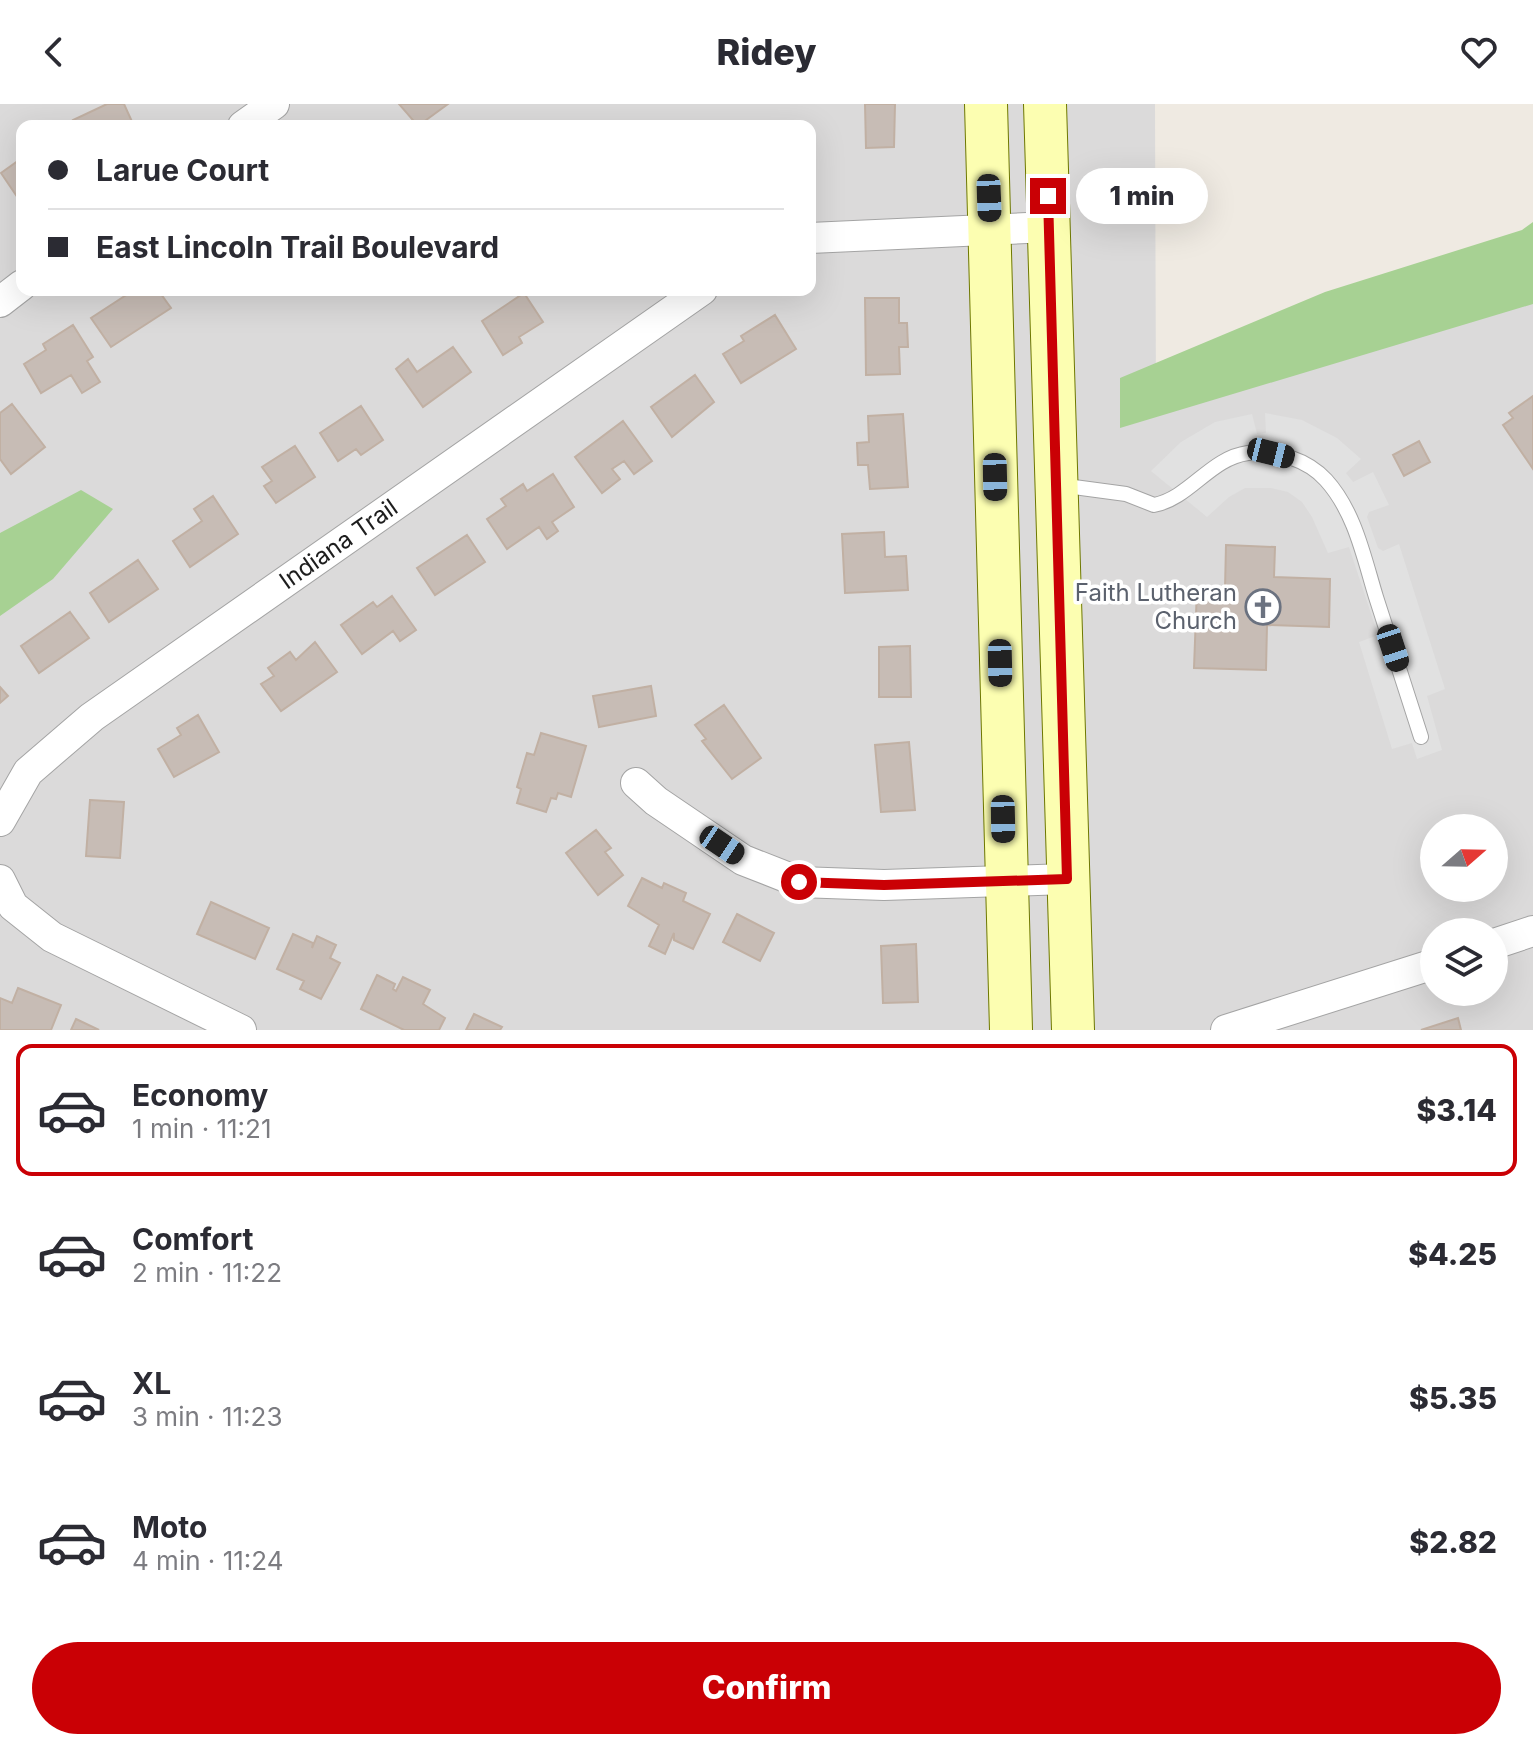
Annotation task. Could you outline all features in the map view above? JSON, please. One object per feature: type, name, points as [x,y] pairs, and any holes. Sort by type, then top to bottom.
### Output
[{"type":"street","points":[[251,120],[274,104]]},
{"type":"street","points":[[986,104],[1011,1030]]},
{"type":"street","points":[[1045,104],[1073,1030]]},
{"type":"street","points":[[816,238],[1049,227]]},
{"type":"street","points":[[0,302],[16,290]]},
{"type":"street","name":"Indiana Trail","points":[[0,821],[28,772],[92,717],[693,296]]},
{"type":"street","points":[[636,783],[656,801],[743,860],[799,882],[884,885],[1067,879]]},
{"type":"street","points":[[0,880],[13,906],[52,937],[241,1030]]},
{"type":"street","points":[[1508,939],[1533,931]]},
{"type":"street","points":[[1226,1030],[1420,968]]},
{"type":"lane","points":[[1057,485],[1126,494],[1154,505],[1174,497],[1209,470],[1236,455],[1271,453],[1307,466],[1325,479],[1349,514],[1421,737]]},
{"type":"shaded area","points":[[0,104],[1155,104],[1156,410],[1533,300],[1533,1030],[0,1030]]},
{"type":"shaded area","points":[[1265,413],[1302,420],[1337,438],[1361,459],[1346,473],[1353,482],[1373,472],[1389,505],[1369,512],[1367,517],[1378,548],[1383,551],[1399,544],[1445,689],[1427,696],[1442,750],[1417,759],[1412,743],[1392,749],[1359,642],[1378,635],[1349,547],[1328,553],[1312,517],[1302,502],[1288,492],[1271,488],[1245,488],[1229,497],[1207,517],[1151,471],[1181,442],[1215,422],[1252,414],[1257,434],[1266,433]]},
{"type":"green space","points":[[1533,222],[1533,304],[1120,428],[1120,378],[1325,292],[1522,230]]},
{"type":"green space","points":[[81,490],[113,509],[53,579],[0,616],[0,533]]},
{"type":"building","points":[[107,104],[124,104],[131,120],[73,120]]},
{"type":"building","points":[[399,104],[448,104],[426,120],[413,120]]},
{"type":"building","points":[[865,104],[895,104],[894,147],[866,148]]},
{"type":"building","points":[[16,162],[16,195],[1,173]]},
{"type":"building","points":[[125,296],[162,296],[171,308],[111,347],[91,318]]},
{"type":"building","points":[[520,296],[526,296],[543,322],[519,337],[522,343],[503,355],[482,321]]},
{"type":"building","points":[[865,298],[899,298],[899,323],[907,323],[908,347],[899,347],[900,374],[866,375]]},
{"type":"building","points":[[775,315],[796,349],[741,383],[723,354],[744,341],[741,336]]},
{"type":"building","points":[[73,325],[93,357],[87,361],[100,382],[82,393],[71,375],[41,393],[24,364],[46,350],[43,344]]},
{"type":"building","points":[[453,347],[471,372],[423,407],[396,369],[408,359],[417,372]]},
{"type":"building","points":[[695,375],[714,402],[672,437],[651,407]]},
{"type":"building","points":[[1533,396],[1533,469],[1503,425],[1513,418],[1509,413]]},
{"type":"building","points":[[12,404],[45,447],[11,474],[0,459],[0,413]]},
{"type":"building","points":[[361,406],[383,440],[361,455],[356,449],[338,461],[320,433]]},
{"type":"building","points":[[903,414],[908,487],[870,489],[868,465],[858,465],[857,443],[869,442],[868,416]]},
{"type":"building","points":[[623,421],[652,461],[634,474],[624,461],[612,469],[620,479],[602,493],[575,457]]},
{"type":"building","points":[[1419,441],[1430,462],[1404,476],[1393,455]]},
{"type":"building","points":[[295,446],[315,477],[276,503],[264,486],[272,481],[262,467]]},
{"type":"building","points":[[553,474],[574,507],[552,522],[558,531],[547,539],[539,527],[507,549],[487,519],[506,506],[501,499],[523,484],[527,491]]},
{"type":"building","points":[[213,496],[238,534],[190,567],[173,541],[202,521],[194,509]]},
{"type":"building","points":[[884,532],[885,557],[906,556],[908,590],[845,593],[842,534]]},
{"type":"building","points":[[467,535],[485,562],[435,595],[417,568]]},
{"type":"building","name":"Faith Lutheran Church","points":[[1226,545],[1275,547],[1274,577],[1330,579],[1329,627],[1267,625],[1266,670],[1194,668],[1197,588],[1225,589]]},
{"type":"building","points":[[138,560],[158,589],[109,622],[90,593]]},
{"type":"building","points":[[392,596],[416,630],[400,641],[393,631],[362,654],[341,625],[373,602],[377,607]]},
{"type":"building","points":[[70,612],[89,638],[39,673],[21,646]]},
{"type":"building","points":[[315,642],[337,672],[281,711],[261,684],[274,676],[268,668],[290,652],[296,660]]},
{"type":"building","points":[[910,646],[911,697],[879,697],[879,647]]},
{"type":"building","points":[[651,686],[656,716],[599,727],[593,696]]},
{"type":"building","points":[[0,687],[8,696],[0,703]]},
{"type":"building","points":[[724,705],[761,758],[732,779],[702,741],[706,739],[695,725]]},
{"type":"building","points":[[198,715],[219,752],[174,777],[158,749],[181,735],[177,728]]},
{"type":"building","points":[[541,733],[586,746],[571,797],[558,793],[556,799],[551,798],[546,812],[517,803],[521,789],[517,787],[527,753],[534,755]]},
{"type":"building","points":[[909,742],[915,810],[881,812],[875,745]]},
{"type":"building","points":[[90,800],[124,802],[120,858],[86,856]]},
{"type":"building","points":[[596,830],[611,848],[605,852],[623,875],[598,895],[566,853]]},
{"type":"building","points":[[642,878],[662,888],[664,883],[686,893],[683,901],[710,914],[693,949],[674,940],[674,933],[665,954],[649,946],[659,925],[628,906]]},
{"type":"building","points":[[211,902],[269,928],[255,959],[197,934]]},
{"type":"building","points":[[737,914],[774,933],[760,961],[723,942]]},
{"type":"building","points":[[293,934],[313,943],[312,948],[317,936],[336,945],[330,958],[340,963],[321,999],[300,989],[304,981],[277,969]]},
{"type":"building","points":[[916,944],[918,1002],[883,1003],[881,946]]},
{"type":"building","points":[[377,975],[395,984],[393,989],[396,991],[403,977],[430,990],[423,1004],[445,1018],[439,1030],[404,1030],[361,1009]]},
{"type":"building","points":[[18,988],[61,1005],[51,1030],[0,1030],[0,998],[12,1003]]},
{"type":"building","points":[[474,1014],[502,1027],[500,1030],[466,1030]]},
{"type":"building","points":[[1458,1018],[1461,1030],[1421,1030]]},
{"type":"building","points":[[76,1019],[99,1030],[71,1030]]},
{"type":"place","name":"Faith Lutheran Church","points":[[1263,607]]},
{"type":"route","points":[[799,882],[884,885],[1067,879],[1048,196]]}]
